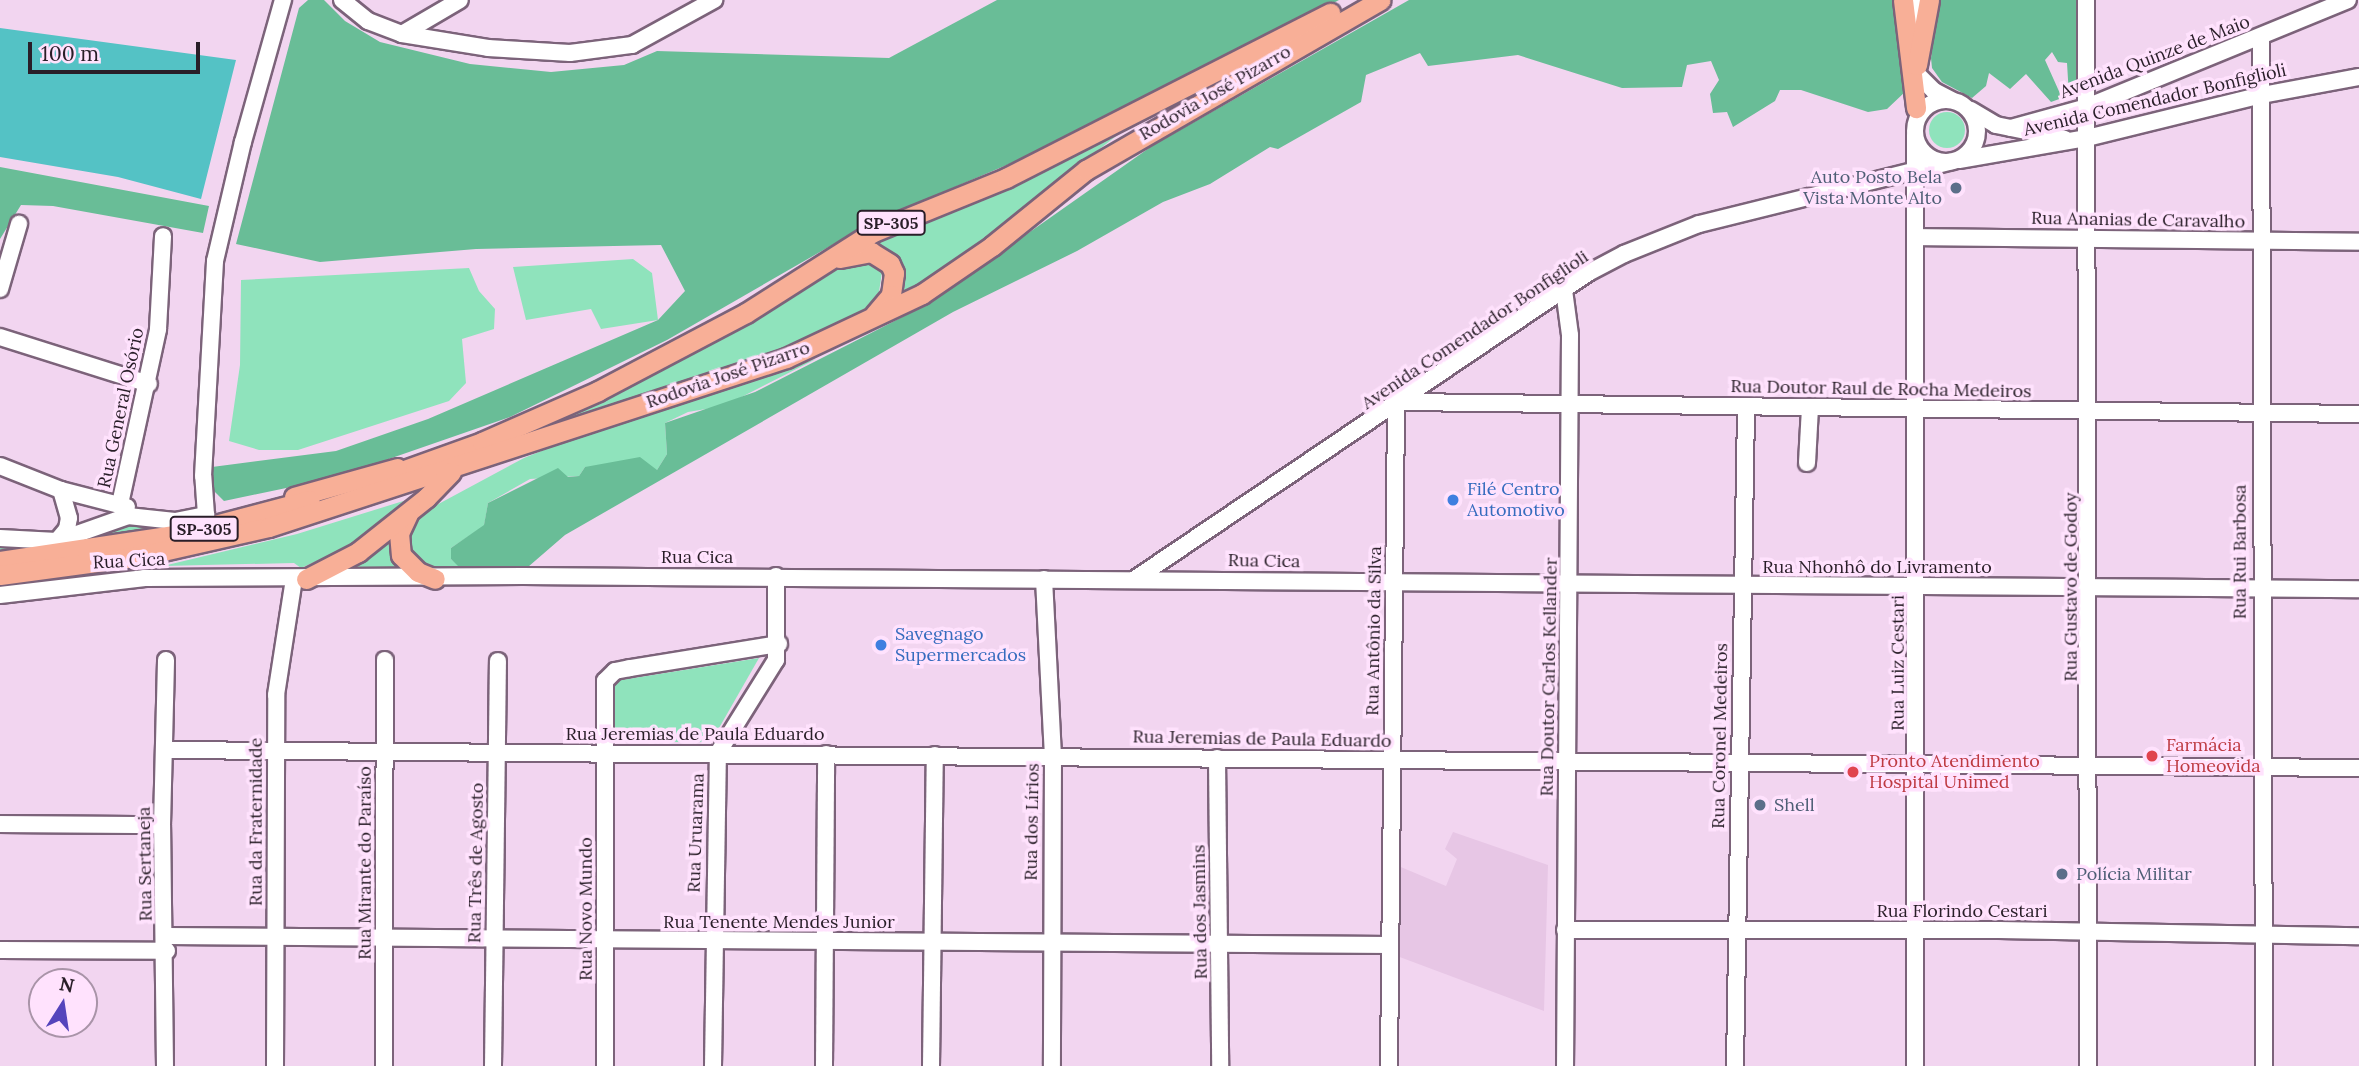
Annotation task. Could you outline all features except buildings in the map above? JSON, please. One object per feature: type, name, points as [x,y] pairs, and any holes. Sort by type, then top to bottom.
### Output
[{"type":"main road","name":"Rodovia José Pizarro","points":[[0,561],[59,547],[240,520],[482,442],[628,376],[746,313],[814,267],[873,232],[1006,178],[1356,0]]},
{"type":"main road","name":"Rodovia José Pizarro","points":[[0,575],[197,545],[269,527],[463,466],[786,358],[863,326],[922,294],[992,246],[1086,170],[1123,146],[1380,0]]},
{"type":"main road","points":[[1903,0],[1916,123]]},
{"type":"main road","points":[[1917,70],[1929,0]]},
{"type":"main road","points":[[814,267],[862,252],[881,256],[890,264],[894,273],[891,295],[863,326]]},
{"type":"main road","points":[[206,515],[327,489],[482,442]]},
{"type":"main road","points":[[300,579],[358,552],[463,466]]},
{"type":"main road","points":[[412,509],[399,533],[401,555],[418,572],[435,579]]},
{"type":"street","points":[[0,466],[119,512],[175,521],[206,515],[203,476],[215,261],[243,142],[283,0]]},
{"type":"street","points":[[342,0],[368,21],[402,34],[530,53],[608,50],[632,46],[714,0]]},
{"type":"street","points":[[402,34],[460,0]]},
{"type":"street","name":"Rua Luiz Cestari","points":[[1915,1066],[1918,587],[1914,170],[1916,0]]},
{"type":"street","name":"Rua Gustavo de Godoy","points":[[2086,0],[2087,107],[2081,140],[2088,239],[2090,411],[2090,766],[2086,931],[2088,1066]]},
{"type":"street","name":"Avenida Quinze de Maio","points":[[2011,128],[2087,107],[2348,0]]},
{"type":"street","name":"Rua Rui Barbosa","points":[[2260,37],[2262,94],[2258,413],[2264,1066]]},
{"type":"street","points":[[1917,70],[1934,91],[1996,125],[2081,140]]},
{"type":"street","name":"Avenida Comendador Bonfiglioli","points":[[1135,579],[1400,404],[1563,290],[1625,254],[1699,224],[1914,170],[2081,140],[2262,94],[2359,77]]},
{"type":"street","points":[[1931,104],[1961,104],[1976,120],[1977,138],[1954,161],[1923,152],[1916,123],[1931,104]]},
{"type":"street","points":[[0,289],[19,224]]},
{"type":"street","name":"Rua General Osório","points":[[119,512],[149,384],[158,329],[163,236]]},
{"type":"street","name":"Rua Ananias de Caravalho","points":[[1916,237],[2359,242]]},
{"type":"street","name":"Rua Doutor Carlos Kellander","points":[[1563,290],[1570,335],[1564,1066]]},
{"type":"street","points":[[0,337],[149,384]]},
{"type":"street","name":"Rua Doutor Raul de Rocha Medeiros","points":[[1400,404],[2359,414]]},
{"type":"street","name":"Rua Antônio da Silva","points":[[1389,1066],[1391,759],[1400,404]]},
{"type":"street","name":"Rua Coronel Medeiros","points":[[1735,1066],[1735,930],[1746,407]]},
{"type":"street","points":[[1807,463],[1810,408]]},
{"type":"street","points":[[59,547],[69,517],[61,489]]},
{"type":"street","points":[[0,538],[59,547],[119,512]]},
{"type":"street","points":[[1156,579],[1157,570],[1190,544]]},
{"type":"street","name":"Rua Cica","points":[[0,595],[145,578],[776,576],[1395,582]]},
{"type":"street","name":"Rua Uruarama","points":[[713,1066],[712,940],[718,753],[772,666],[779,644],[776,576]]},
{"type":"street","name":"Rua da Fraternidade","points":[[275,1066],[274,749],[280,647],[300,579]]},
{"type":"street","name":"Rua dos Lírios","points":[[1044,579],[1053,756],[1050,942],[1052,1066]]},
{"type":"street","name":"Rua Nhonhô do Livramento","points":[[1395,582],[2359,589]]},
{"type":"street","name":"Rua Novo Mundo","points":[[606,1066],[603,688],[615,671],[779,644]]},
{"type":"street","name":"Rua Sertaneja","points":[[166,660],[162,825],[167,944],[166,1066]]},
{"type":"street","name":"Rua Mirante do Paraíso","points":[[384,1066],[385,660]]},
{"type":"street","name":"Rua Três de Agosto","points":[[493,1066],[498,661]]},
{"type":"street","name":"Rua Jeremias de Paula Eduardo","points":[[164,750],[2359,768]]},
{"type":"street","points":[[824,1066],[825,754]]},
{"type":"street","points":[[930,1066],[935,755]]},
{"type":"street","name":"Rua dos Jasmins","points":[[1217,758],[1220,1066]]},
{"type":"street","points":[[0,824],[162,825]]},
{"type":"street","name":"Rua Florindo Cestari","points":[[1565,930],[2086,931],[2359,936]]},
{"type":"street","name":"Rua Tenente Mendes Junior","points":[[0,950],[276,939],[1390,944]]},
{"type":"shaded area","points":[[308,0],[324,0],[345,21],[380,42],[470,64],[551,72],[624,65],[657,51],[889,58],[997,0],[1339,0],[1068,139],[872,222],[667,340],[510,417],[334,478],[224,501],[212,489],[212,467],[336,451],[428,419],[658,320],[685,291],[661,245],[476,249],[320,262],[236,244],[299,8]]},
{"type":"shaded area","points":[[1409,0],[1896,0],[1906,91],[1887,109],[1868,112],[1801,90],[1780,90],[1775,101],[1733,127],[1727,112],[1713,113],[1710,94],[1719,80],[1711,61],[1687,65],[1682,87],[1622,88],[1518,55],[1428,66],[1420,53],[1366,75],[1361,102],[1278,149],[1270,147],[1210,184],[1163,202],[1077,251],[953,312],[565,535],[521,573],[467,575],[451,559],[451,548],[484,525],[488,503],[558,468],[568,477],[579,476],[585,467],[640,457],[657,470],[667,454],[665,423],[755,392],[926,305],[1152,146]]},
{"type":"shaded area","points":[[1939,0],[2081,0],[2082,93],[2069,96],[2067,63],[2058,62],[2052,52],[2045,60],[2062,98],[2051,102],[2026,74],[2010,89],[1989,73],[1986,86],[1972,98],[1942,82],[1932,68],[1931,58]]},
{"type":"shaded area","points":[[0,28],[236,60],[201,199],[118,177],[0,157]]},
{"type":"shaded area","points":[[1947,112],[1960,117],[1965,130],[1960,143],[1947,148],[1934,143],[1929,130],[1934,117]]},
{"type":"shaded area","points":[[1133,123],[948,267],[900,296],[905,285],[901,261],[890,250],[869,242]]},
{"type":"shaded area","points":[[0,167],[209,206],[203,233],[53,206],[21,205],[0,239]]},
{"type":"shaded area","points":[[633,259],[652,273],[658,320],[601,329],[591,309],[526,320],[513,267]]},
{"type":"shaded area","points":[[857,263],[874,264],[882,272],[879,292],[865,310],[777,353],[517,440],[722,338],[829,270]]},
{"type":"shaded area","points":[[469,268],[479,291],[495,309],[494,329],[462,339],[466,383],[449,401],[298,450],[259,450],[229,441],[240,365],[241,280]]},
{"type":"shaded area","points":[[816,359],[724,406],[688,412],[665,423],[667,454],[657,470],[585,467],[579,476],[530,479],[488,503],[484,526],[451,548],[451,559],[462,568],[420,568],[408,552],[407,534],[418,515],[524,458],[606,425]]},
{"type":"shaded area","points":[[413,498],[348,547],[301,568],[294,563],[163,566],[297,534]]},
{"type":"shaded area","points":[[127,525],[157,526],[0,556],[0,545]]},
{"type":"shaded area","points":[[389,536],[398,571],[345,568]]},
{"type":"shaded area","points":[[759,658],[711,742],[614,742],[615,681]]},
{"type":"shaded area","points":[[1453,832],[1548,865],[1544,1011],[1397,956],[1396,865],[1446,886],[1457,859],[1445,849]]},
{"type":"place","name":"Auto Posto Bela Vista Monte Alto","points":[[1956,188]]},
{"type":"place","name":"Filé Centro Automotivo","points":[[1453,500]]},
{"type":"place","name":"Savegnago Supermercados","points":[[881,645]]},
{"type":"place","name":"Farmácia Homeovida","points":[[2152,756]]},
{"type":"place","name":"Pronto Atendimento Hospital Unimed","points":[[1853,772]]},
{"type":"place","name":"Shell","points":[[1760,805]]},
{"type":"place","name":"Polícia Militar","points":[[2062,874]]}]
